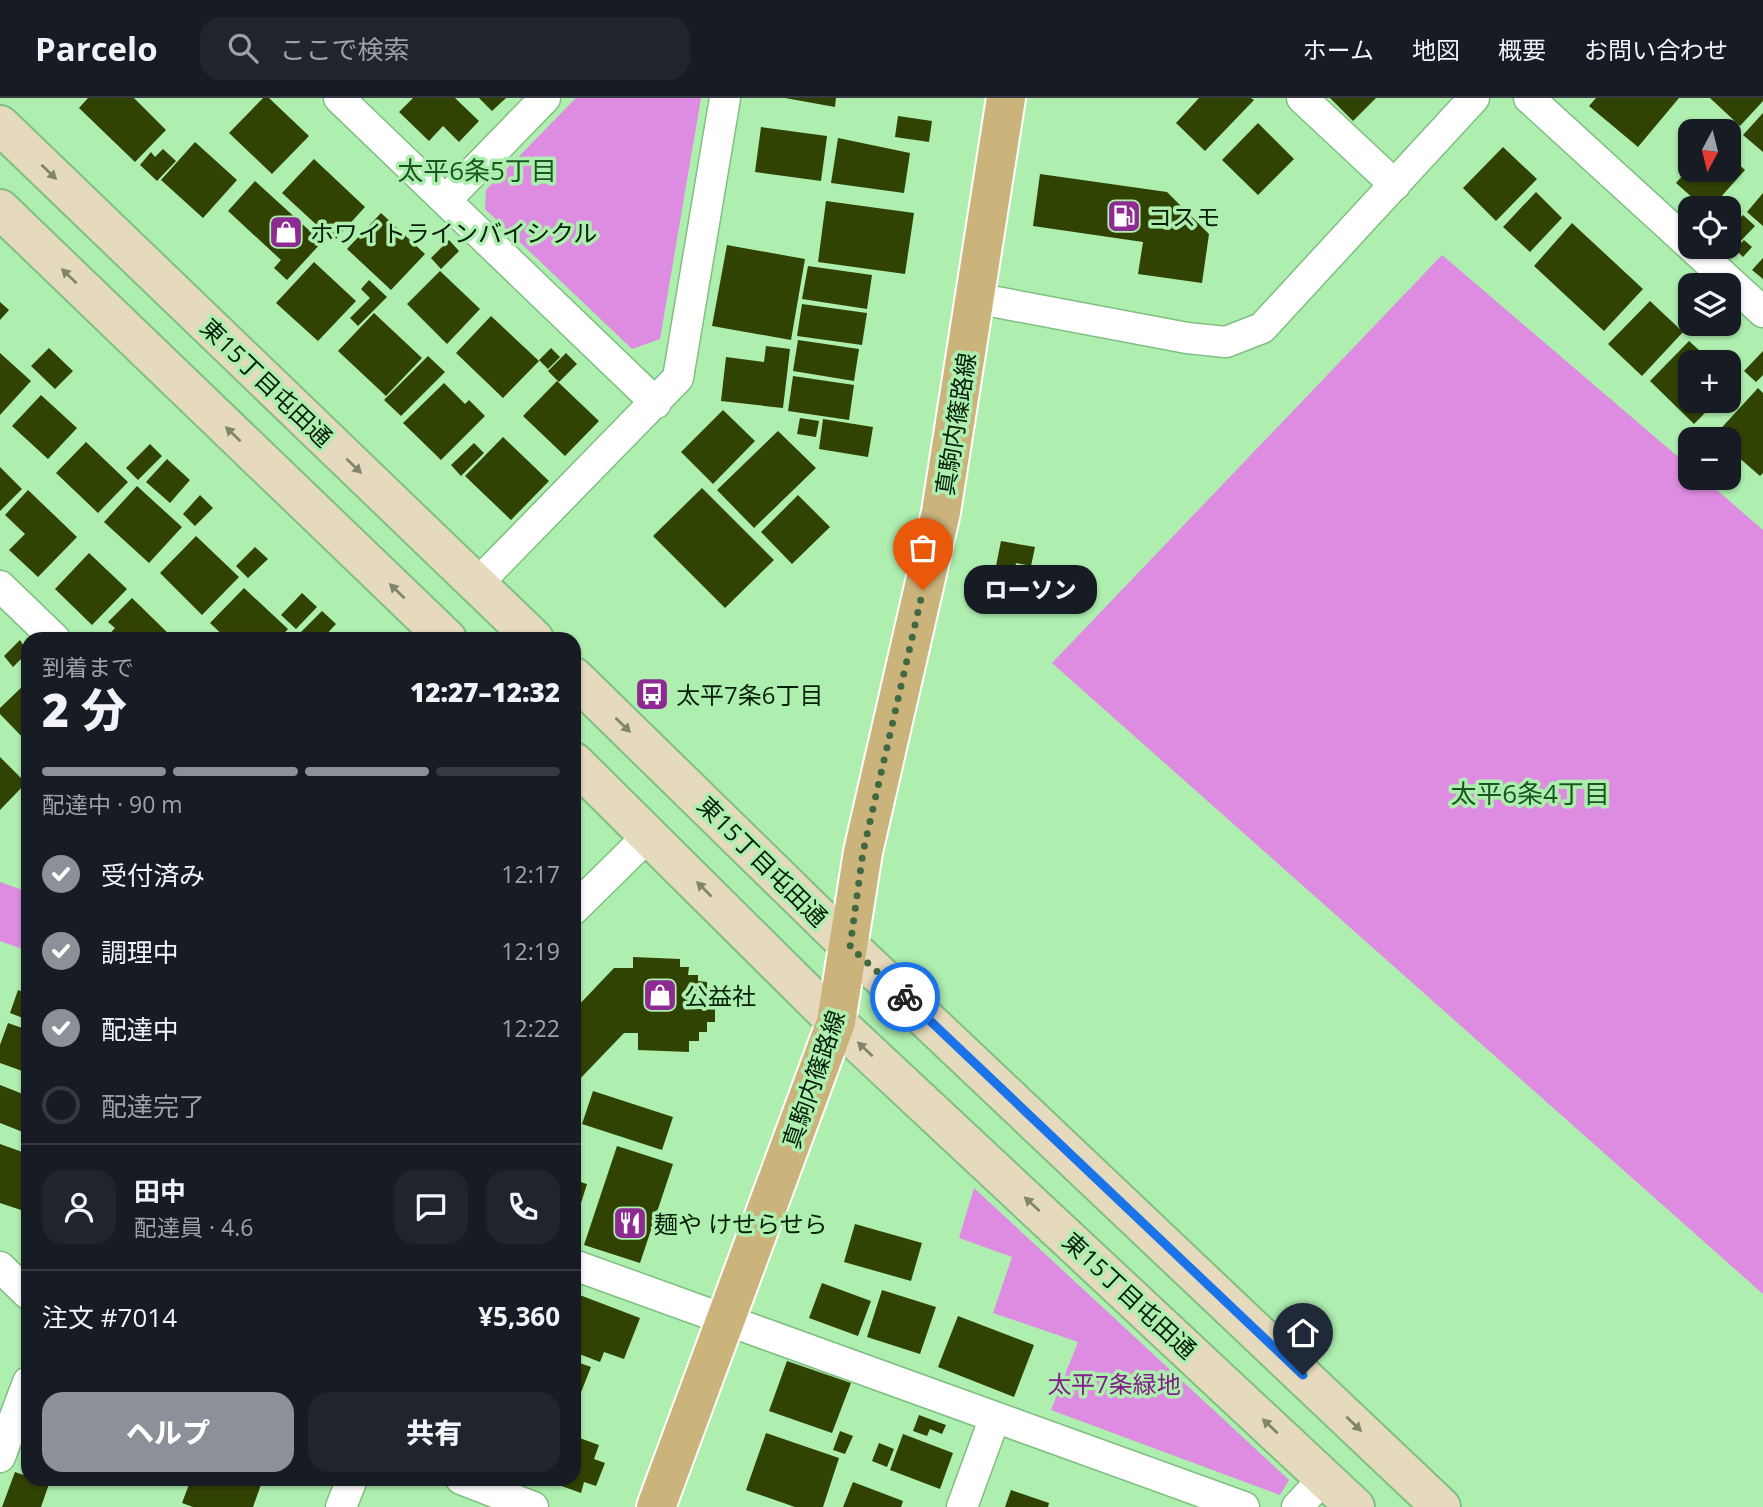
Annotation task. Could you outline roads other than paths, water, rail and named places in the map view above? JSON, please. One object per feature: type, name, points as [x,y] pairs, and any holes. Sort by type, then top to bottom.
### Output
[{"type":"main road","name":"真駒内篠路線","points":[[656,1507],[836,1022],[863,852],[941,512],[1006,98]]},
{"type":"street","points":[[339,98],[656,403]]},
{"type":"street","points":[[446,200],[545,98]]},
{"type":"street","points":[[477,584],[678,378],[725,98]]},
{"type":"street","points":[[1302,98],[1395,185]]},
{"type":"street","points":[[975,298],[1187,338],[1226,342],[1262,328],[1474,98]]},
{"type":"street","points":[[1529,98],[1678,234]]},
{"type":"street","name":"東15丁目屯田通","points":[[0,125],[527,632]]},
{"type":"street","points":[[0,209],[438,632]]},
{"type":"street","points":[[1705,259],[1763,312]]},
{"type":"street","points":[[0,586],[48,632]]},
{"type":"street","name":"東15丁目屯田通","points":[[581,684],[850,947],[1441,1507]]},
{"type":"street","name":"東15丁目屯田通","points":[[581,769],[836,1022],[1355,1507]]},
{"type":"street","points":[[581,902],[649,835]]},
{"type":"street","points":[[0,1267],[21,1286]]},
{"type":"street","points":[[581,1267],[1244,1507]]},
{"type":"street","points":[[0,1457],[21,1401]]},
{"type":"street","points":[[961,1507],[995,1417]]},
{"type":"street","points":[[1297,1507],[1325,1477]]},
{"type":"street","points":[[341,1507],[349,1486]]},
{"type":"street","points":[[479,1486],[533,1507]]},
{"type":"place","name":"コスモ","points":[[1124,216]]},
{"type":"place","name":"ホワイトラインバイシクル","points":[[286,232]]},
{"type":"place","name":"ローソン","points":[[923,590]]},
{"type":"place","name":"太平7条6丁目","points":[[652,694]]},
{"type":"place","name":"公益社","points":[[660,995]]},
{"type":"place","name":"麺や けせらせら","points":[[630,1223]]},
{"type":"district","name":"太平6条5丁目","points":[[477,170]]},
{"type":"district","name":"太平6条4丁目","points":[[1530,793]]},
{"type":"park label","name":"太平7条緑地","points":[[1114,1383]]}]
